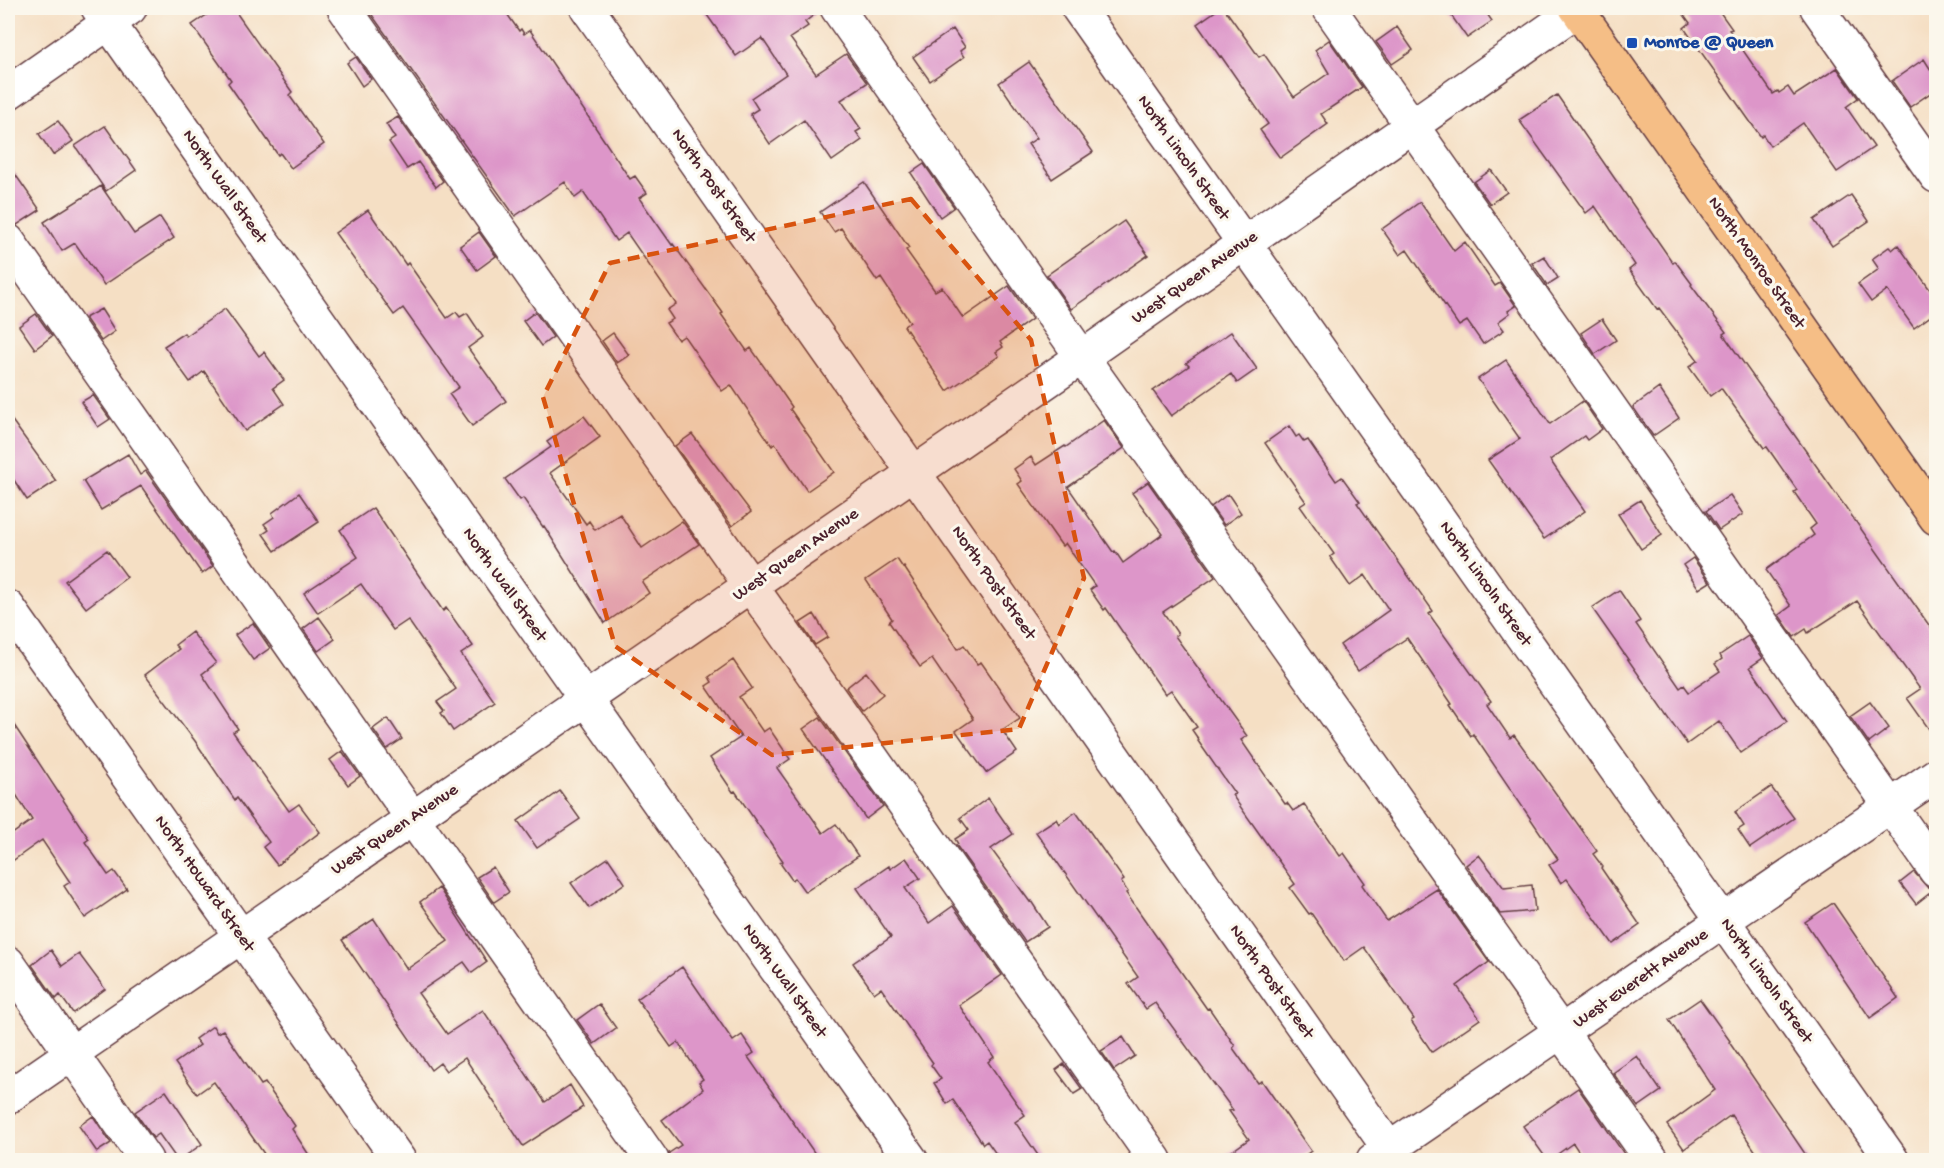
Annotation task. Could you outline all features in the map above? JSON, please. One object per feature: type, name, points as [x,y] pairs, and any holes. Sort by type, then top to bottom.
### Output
[{"type":"main road","name":"North Monroe Street","points":[[1578,8],[1936,518]]},
{"type":"street","points":[[344,8],[1155,1161]]},
{"type":"street","name":"North Post Street","points":[[587,8],[915,473],[1386,1157]]},
{"type":"street","points":[[837,8],[1652,1161]]},
{"type":"street","name":"North Lincoln Street","points":[[1078,8],[1892,1161]]},
{"type":"street","points":[[1329,8],[1936,871]]},
{"type":"street","name":"West Queen Avenue","points":[[8,1097],[240,935],[915,473],[1578,8]]},
{"type":"street","points":[[1817,8],[1936,176]]},
{"type":"street","points":[[8,93],[112,12]]},
{"type":"street","name":"North Wall Street","points":[[112,12],[584,699],[911,1161]]},
{"type":"street","points":[[8,242],[652,1161]]},
{"type":"street","name":"North Howard Street","points":[[8,607],[399,1161]]},
{"type":"street","name":"West Everett Avenue","points":[[1386,1157],[1936,775]]},
{"type":"street","points":[[8,963],[146,1161]]},
{"type":"highlighted area","points":[[911,199],[1031,340],[1084,578],[1019,729],[772,755],[615,646],[543,397],[610,263]]},
{"type":"building","points":[[217,8],[233,8],[292,92],[289,95],[324,144],[291,168],[280,153],[278,155],[228,83],[231,80],[192,25]]},
{"type":"building","points":[[381,8],[503,8],[519,31],[521,29],[524,34],[530,30],[630,179],[635,176],[647,193],[639,198],[723,313],[721,314],[747,351],[751,348],[834,472],[807,491],[775,443],[772,446],[731,385],[722,391],[684,336],[678,340],[666,323],[673,319],[667,310],[676,304],[627,233],[616,241],[583,192],[575,198],[565,182],[515,216],[372,15]]},
{"type":"building","points":[[702,8],[819,8],[819,11],[805,22],[808,26],[790,38],[816,74],[846,54],[867,83],[841,100],[861,129],[856,132],[862,140],[832,161],[804,120],[770,144],[750,114],[758,109],[751,98],[786,74],[762,38],[736,56]]},
{"type":"building","points":[[1220,8],[1224,8],[1259,57],[1264,54],[1294,97],[1329,73],[1315,50],[1329,40],[1362,87],[1321,114],[1328,124],[1280,158],[1260,130],[1268,124],[1197,24]]},
{"type":"building","points":[[1446,8],[1483,8],[1492,21],[1467,38]]},
{"type":"building","points":[[1679,8],[1717,8],[1732,29],[1729,30],[1773,94],[1788,87],[1794,96],[1837,68],[1858,98],[1846,107],[1874,147],[1837,172],[1803,123],[1770,146],[1763,135],[1761,137],[1684,28],[1690,23]]},
{"type":"building","points":[[1397,27],[1413,50],[1392,64],[1376,42]]},
{"type":"building","points":[[953,29],[965,47],[960,51],[964,57],[930,81],[913,57]]},
{"type":"building","points":[[356,57],[371,79],[362,86],[347,63]]},
{"type":"building","points":[[1924,59],[1936,78],[1936,89],[1910,107],[1892,81]]},
{"type":"building","points":[[1029,62],[1093,152],[1052,179],[1028,144],[1037,138],[999,83]]},
{"type":"building","points":[[1557,95],[1673,263],[1675,261],[1726,332],[1723,334],[1936,635],[1936,739],[1907,698],[1920,689],[1857,601],[1808,633],[1806,629],[1794,637],[1779,615],[1791,606],[1766,570],[1814,535],[1810,529],[1816,524],[1794,492],[1797,490],[1767,447],[1764,448],[1721,388],[1710,396],[1689,367],[1698,360],[1629,270],[1635,265],[1595,206],[1586,213],[1519,120]]},
{"type":"building","points":[[398,117],[443,181],[436,187],[418,162],[407,169],[389,142],[395,138],[386,124]]},
{"type":"building","points":[[58,121],[73,141],[53,155],[39,134]]},
{"type":"building","points":[[105,126],[136,170],[106,191],[75,146]]},
{"type":"building","points":[[8,164],[40,210],[17,225],[8,222]]},
{"type":"building","points":[[924,164],[954,207],[940,217],[911,173]]},
{"type":"building","points":[[1491,170],[1507,192],[1490,204],[1474,182]]},
{"type":"building","points":[[864,182],[909,248],[906,250],[935,291],[942,287],[963,318],[1009,286],[1032,319],[1000,342],[1003,347],[996,352],[999,356],[947,391],[904,326],[910,322],[881,278],[877,281],[841,228],[834,232],[820,212]]},
{"type":"building","points":[[101,186],[134,234],[160,217],[174,238],[104,285],[75,243],[62,251],[44,222]]},
{"type":"building","points":[[1851,195],[1869,221],[1832,246],[1814,220]]},
{"type":"building","points":[[1420,202],[1454,251],[1465,242],[1495,286],[1500,283],[1516,306],[1498,322],[1504,330],[1483,344],[1467,321],[1459,326],[1407,250],[1400,255],[1382,229]]},
{"type":"building","points":[[368,210],[406,265],[408,263],[447,318],[456,312],[460,317],[467,313],[483,337],[468,348],[506,401],[472,426],[449,394],[459,387],[403,308],[394,315],[335,233]]},
{"type":"building","points":[[1124,221],[1148,255],[1071,309],[1047,275]]},
{"type":"building","points":[[479,232],[496,256],[477,270],[460,246]]},
{"type":"building","points":[[1898,245],[1936,298],[1936,312],[1914,328],[1887,290],[1871,302],[1858,284],[1879,269],[1872,259],[1889,247],[1892,250]]},
{"type":"building","points":[[1544,256],[1558,278],[1547,285],[1532,263]]},
{"type":"building","points":[[101,309],[115,331],[101,341],[85,318]]},
{"type":"building","points":[[225,309],[259,356],[264,352],[284,380],[273,388],[284,404],[245,431],[204,371],[190,382],[164,346],[184,333],[186,336]]},
{"type":"building","points":[[535,312],[553,337],[541,346],[523,321]]},
{"type":"building","points":[[36,314],[52,336],[35,349],[19,326]]},
{"type":"building","points":[[1602,319],[1616,340],[1595,354],[1581,333]]},
{"type":"building","points":[[1231,332],[1257,369],[1237,383],[1231,374],[1171,416],[1153,391],[1189,366],[1186,363]]},
{"type":"building","points":[[613,333],[629,355],[617,363],[602,341]]},
{"type":"building","points":[[1506,360],[1550,424],[1583,401],[1602,429],[1587,440],[1584,436],[1550,460],[1585,511],[1544,539],[1488,460],[1520,439],[1478,379]]},
{"type":"building","points":[[1659,388],[1679,418],[1653,436],[1633,407]]},
{"type":"building","points":[[93,395],[110,419],[98,427],[81,402]]},
{"type":"building","points":[[8,415],[56,481],[27,500],[8,471]]},
{"type":"building","points":[[584,416],[600,437],[550,473],[586,524],[589,521],[595,530],[620,514],[642,548],[682,521],[699,544],[642,582],[649,593],[605,623],[544,526],[523,498],[520,500],[505,479],[551,447],[547,442]]},
{"type":"building","points":[[1104,420],[1124,448],[1068,487],[1123,563],[1163,534],[1132,493],[1148,482],[1215,577],[1163,612],[1178,634],[1175,636],[1247,736],[1241,740],[1285,804],[1287,803],[1293,811],[1304,804],[1340,856],[1344,853],[1365,883],[1362,885],[1387,921],[1437,889],[1489,962],[1457,986],[1480,1019],[1432,1052],[1411,1021],[1414,1019],[1364,947],[1344,961],[1311,913],[1309,914],[1290,888],[1295,884],[1232,795],[1235,794],[1198,741],[1192,730],[1197,727],[1171,690],[1165,694],[1106,608],[1104,610],[1090,590],[1095,586],[1065,543],[1062,546],[1018,484],[1022,481],[1014,469],[1031,457],[1036,465]]},
{"type":"building","points":[[1289,426],[1296,437],[1299,435],[1304,442],[1308,440],[1336,481],[1342,477],[1360,502],[1357,503],[1433,611],[1429,614],[1491,701],[1487,704],[1510,738],[1514,735],[1597,851],[1593,854],[1603,867],[1601,868],[1640,925],[1613,944],[1567,879],[1561,883],[1549,865],[1558,859],[1473,734],[1471,736],[1407,638],[1358,671],[1340,645],[1389,610],[1365,575],[1350,586],[1330,557],[1334,554],[1300,506],[1306,502],[1265,443]]},
{"type":"building","points":[[692,434],[751,512],[732,526],[675,446]]},
{"type":"building","points":[[128,454],[140,475],[146,471],[213,566],[202,574],[141,486],[101,510],[83,481]]},
{"type":"building","points":[[299,493],[319,522],[275,551],[263,534],[269,530],[264,524],[274,517],[272,513]]},
{"type":"building","points":[[1228,494],[1241,513],[1224,525],[1211,507]]},
{"type":"building","points":[[1730,495],[1743,514],[1719,530],[1706,511]]},
{"type":"building","points":[[1640,500],[1662,535],[1641,549],[1618,514]]},
{"type":"building","points":[[373,508],[443,611],[446,608],[473,646],[461,654],[495,702],[453,731],[441,713],[444,711],[437,702],[456,689],[408,620],[393,630],[361,584],[318,613],[304,593],[358,557],[340,530]]},
{"type":"building","points":[[107,550],[127,577],[86,608],[65,581]]},
{"type":"building","points":[[1693,558],[1710,582],[1699,589],[1683,565]]},
{"type":"building","points":[[897,559],[958,649],[964,645],[977,664],[981,662],[1020,718],[1002,730],[1017,752],[986,773],[956,731],[973,719],[932,659],[920,667],[889,622],[892,619],[866,580]]},
{"type":"building","points":[[1619,590],[1640,621],[1636,624],[1680,688],[1684,685],[1689,692],[1720,671],[1715,664],[1722,659],[1720,655],[1748,636],[1763,658],[1750,667],[1787,721],[1741,753],[1719,721],[1687,744],[1592,608]]},
{"type":"building","points":[[814,614],[828,637],[815,645],[800,623]]},
{"type":"building","points":[[319,617],[335,639],[318,651],[303,629]]},
{"type":"building","points":[[253,623],[270,648],[253,660],[235,635]]},
{"type":"building","points":[[192,632],[216,663],[202,674],[238,729],[233,732],[289,811],[299,804],[320,832],[277,865],[263,847],[269,842],[237,798],[235,800],[195,741],[145,675],[179,649],[175,645]]},
{"type":"building","points":[[733,660],[752,688],[739,697],[763,732],[769,728],[790,759],[777,768],[823,833],[836,824],[858,856],[805,892],[795,878],[792,880],[780,863],[783,861],[710,758],[741,737],[706,686],[712,682],[709,677]]},
{"type":"building","points":[[866,672],[883,694],[862,711],[846,688]]},
{"type":"building","points":[[1870,702],[1889,728],[1869,743],[1850,716]]},
{"type":"building","points":[[8,716],[89,839],[85,842],[108,875],[114,871],[127,889],[85,918],[64,886],[70,882],[42,840],[8,864],[8,837],[32,820],[8,782]]},
{"type":"building","points":[[820,717],[883,806],[866,819],[803,729]]},
{"type":"building","points":[[388,718],[402,739],[387,749],[373,729]]},
{"type":"building","points":[[342,751],[360,776],[348,785],[330,760]]},
{"type":"building","points":[[1771,787],[1794,818],[1750,848],[1738,830],[1744,826],[1735,812]]},
{"type":"building","points":[[560,791],[580,819],[537,848],[518,821]]},
{"type":"building","points":[[988,798],[1013,834],[991,849],[1048,927],[1025,942],[956,845],[958,844],[955,839],[969,830],[960,818]]},
{"type":"building","points":[[1076,812],[1124,880],[1121,882],[1128,892],[1126,893],[1207,1009],[1209,1008],[1235,1046],[1233,1048],[1258,1083],[1262,1081],[1311,1151],[1297,1161],[1218,1161],[1249,1139],[1229,1111],[1233,1110],[1155,1003],[1146,1009],[1128,984],[1138,977],[1036,832],[1056,819],[1059,824]]},
{"type":"building","points":[[1479,855],[1504,888],[1532,885],[1535,911],[1500,914],[1466,865]]},
{"type":"building","points":[[608,858],[625,883],[589,908],[571,883]]},
{"type":"building","points":[[906,858],[920,878],[905,888],[929,923],[953,906],[1002,975],[959,1005],[994,1057],[988,1062],[1025,1115],[1015,1122],[1042,1161],[1001,1161],[987,1141],[983,1144],[953,1100],[947,1104],[934,1083],[941,1079],[931,1065],[933,1063],[881,988],[874,993],[853,963],[891,937],[857,888],[889,866],[890,869]]},
{"type":"building","points":[[493,867],[509,892],[494,902],[477,877]]},
{"type":"building","points":[[1914,872],[1928,888],[1935,889],[1916,904],[1900,883]]},
{"type":"building","points":[[439,888],[487,962],[472,973],[464,962],[418,993],[447,1034],[483,1010],[545,1102],[570,1085],[583,1107],[523,1146],[465,1058],[446,1071],[440,1063],[431,1070],[342,940],[374,919],[407,969],[448,941],[420,902]]},
{"type":"building","points":[[1833,903],[1898,998],[1870,1018],[1805,922]]},
{"type":"building","points":[[51,950],[62,966],[79,954],[105,989],[73,1013],[60,995],[56,999],[32,965]]},
{"type":"building","points":[[682,967],[733,1041],[742,1035],[754,1053],[748,1057],[820,1161],[670,1161],[669,1153],[681,1145],[662,1120],[703,1089],[699,1082],[703,1079],[678,1042],[671,1047],[637,999]]},
{"type":"building","points":[[1700,999],[1810,1161],[1762,1161],[1731,1115],[1684,1149],[1667,1125],[1715,1090],[1669,1020]]},
{"type":"building","points":[[599,1004],[616,1028],[594,1044],[577,1020]]},
{"type":"building","points":[[213,1026],[217,1033],[223,1030],[261,1085],[265,1083],[295,1126],[292,1129],[313,1161],[269,1161],[214,1082],[197,1094],[175,1063],[200,1045],[195,1039]]},
{"type":"building","points":[[1123,1037],[1135,1056],[1114,1070],[1101,1051]]},
{"type":"building","points":[[1637,1056],[1661,1091],[1638,1107],[1613,1073]]},
{"type":"building","points":[[1064,1064],[1082,1089],[1074,1094],[1056,1070]]},
{"type":"building","points":[[1578,1088],[1629,1161],[1585,1161],[1573,1143],[1548,1161],[1523,1126]]},
{"type":"building","points":[[166,1091],[202,1144],[178,1161],[159,1134],[153,1138],[135,1112]]},
{"type":"building","points":[[93,1116],[111,1143],[97,1152],[79,1126]]},
{"type":"place","name":"Monroe @ Queen","points":[[1632,43]]}]
